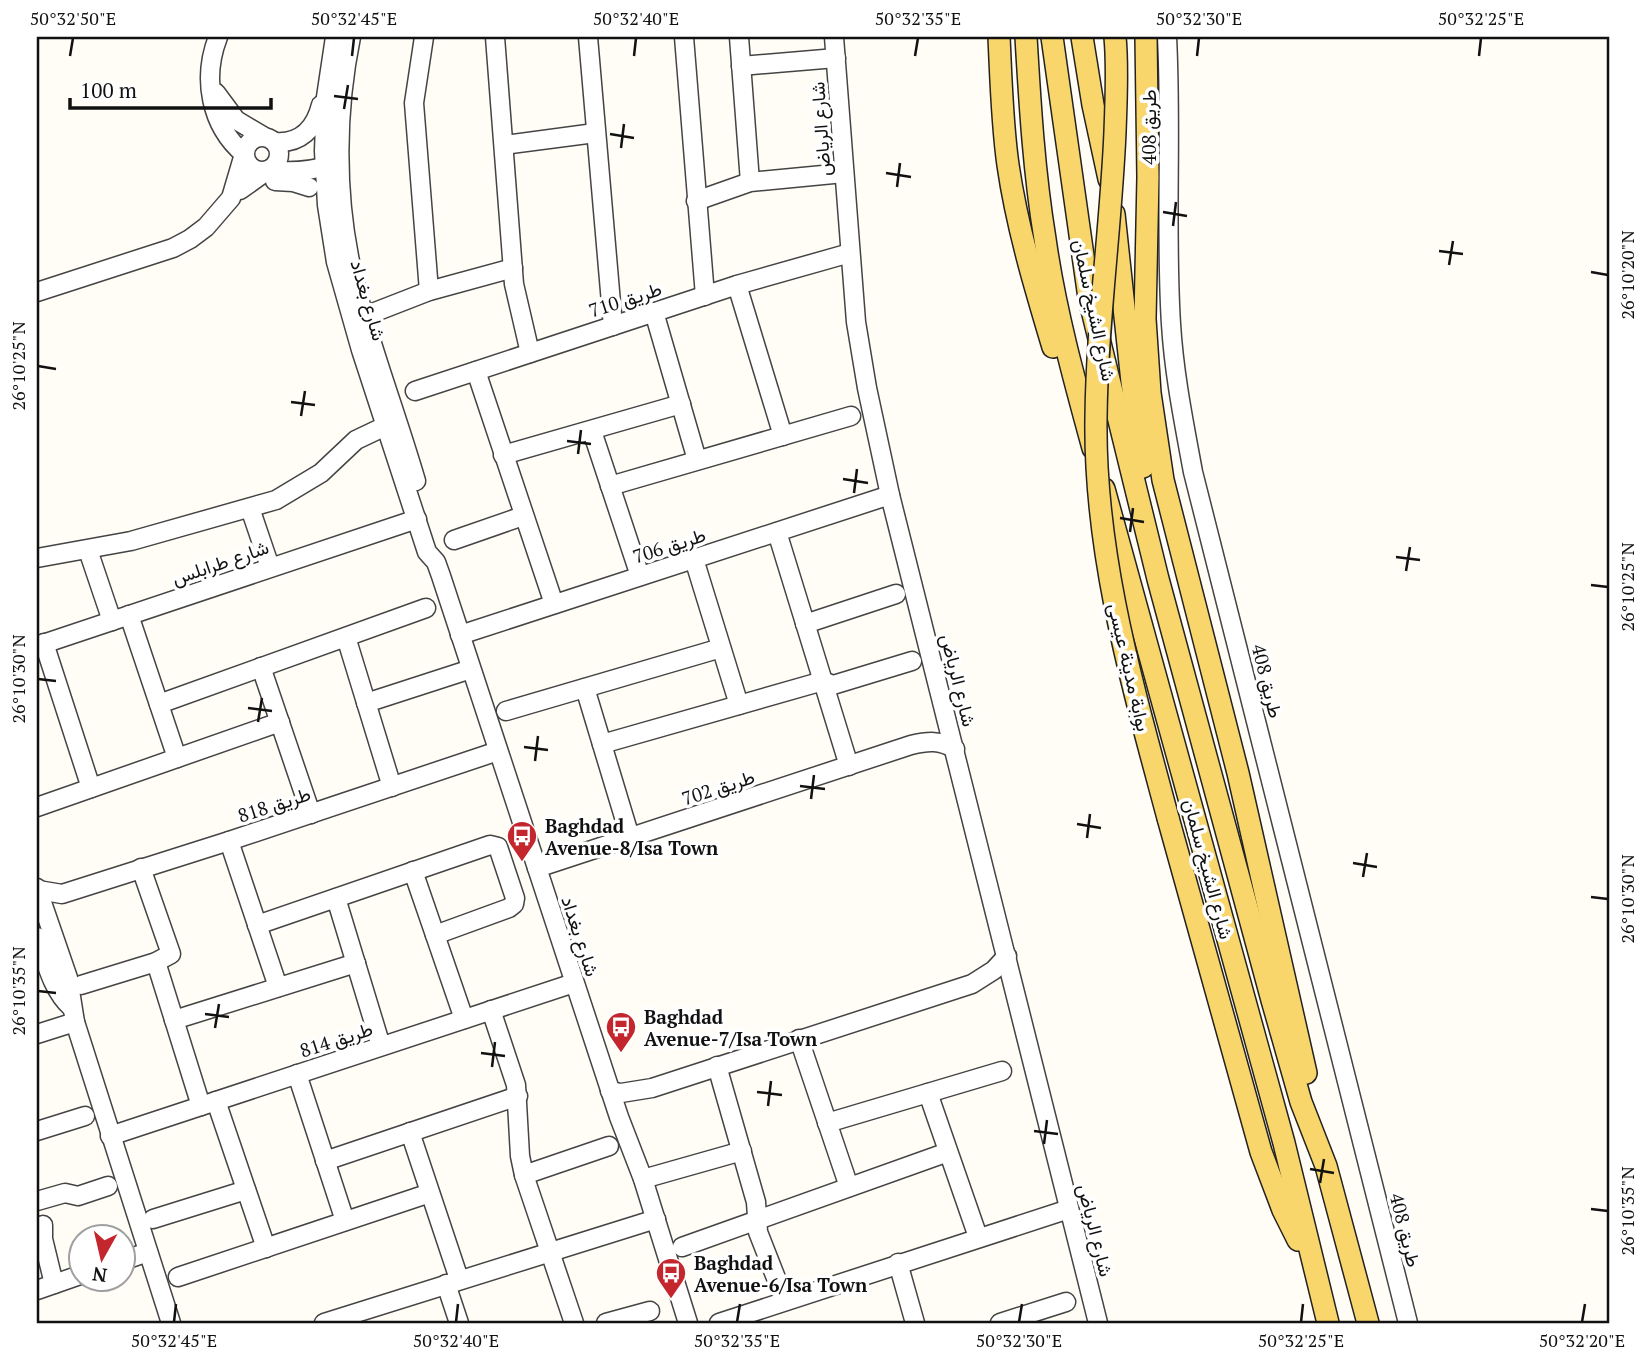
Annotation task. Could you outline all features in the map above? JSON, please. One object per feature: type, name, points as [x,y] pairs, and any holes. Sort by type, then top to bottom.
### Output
[{"type":"main road","name":"شارع الشيخ سلمان","points":[[999,37],[1007,164],[1019,223],[1066,387],[1084,416]]},
{"type":"main road","name":"شارع الشيخ سلمان","points":[[1026,37],[1032,132],[1054,295],[1084,416],[1284,1143],[1328,1323]]},
{"type":"main road","name":"شارع الشيخ سلمان","points":[[1052,37],[1089,298],[1158,579],[1278,1023],[1301,1102],[1326,1166],[1368,1323]]},
{"type":"main road","name":"شارع الشيخ سلمان","points":[[1082,37],[1090,92],[1111,192],[1158,579]]},
{"type":"main road","name":"بوابة مدينة عيسى","points":[[1115,37],[1114,163],[1098,358],[1096,420],[1102,533],[1117,617],[1168,818],[1261,1152],[1283,1210],[1315,1272]]},
{"type":"main road","points":[[1146,37],[1148,177],[1145,320],[1150,393],[1163,480],[1238,773],[1326,1166]]},
{"type":"street","points":[[218,37],[213,50],[212,100],[217,119],[226,136],[244,154],[252,168],[289,172],[332,158]]},
{"type":"street","name":"شارع بغداد","points":[[335,37],[330,64],[332,158],[350,263],[416,519],[427,552],[436,562]]},
{"type":"street","name":"شارع بغداد","points":[[351,37],[327,205],[341,287],[437,549],[436,562],[610,1091],[643,1179],[688,1323]]},
{"type":"street","points":[[424,37],[414,103],[429,291]]},
{"type":"street","points":[[495,37],[513,268],[517,299],[530,353]]},
{"type":"street","points":[[588,37],[612,326]]},
{"type":"street","points":[[684,37],[705,296]]},
{"type":"street","points":[[739,37],[750,182]]},
{"type":"street","name":"شارع الرياض","points":[[834,37],[850,253],[861,352],[890,495],[1098,1323]]},
{"type":"street","name":"طريق 408","points":[[1167,37],[1170,111],[1170,304],[1173,349],[1184,426],[1193,472],[1408,1323]]},
{"type":"street","points":[[741,66],[836,58]]},
{"type":"street","points":[[236,194],[245,149],[252,139],[284,143],[307,133],[314,124],[330,64]]},
{"type":"street","points":[[211,80],[216,95],[230,114],[248,130],[272,142],[332,158]]},
{"type":"street","points":[[504,145],[595,133]]},
{"type":"street","points":[[37,292],[173,248],[206,227],[236,194],[277,163],[279,152],[272,142]]},
{"type":"street","points":[[289,172],[327,205]]},
{"type":"street","points":[[696,201],[750,182],[844,173]]},
{"type":"street","points":[[236,194],[260,183],[277,180],[309,187]]},
{"type":"street","name":"طريق 710","points":[[415,391],[737,285],[850,253]]},
{"type":"street","points":[[375,312],[429,291],[513,268]]},
{"type":"street","points":[[737,285],[783,436]]},
{"type":"street","points":[[654,312],[697,460]]},
{"type":"street","points":[[477,371],[554,604]]},
{"type":"street","points":[[503,455],[681,404]]},
{"type":"street","points":[[37,558],[143,538],[250,509],[288,495],[321,473],[356,440],[390,416]]},
{"type":"street","points":[[610,486],[851,416]]},
{"type":"street","points":[[592,431],[640,576]]},
{"type":"street","name":"طريق 706","points":[[460,635],[890,495]]},
{"type":"street","points":[[250,509],[270,568]]},
{"type":"street","points":[[454,540],[523,516]]},
{"type":"street","name":"شارع طرابلس","points":[[41,645],[416,519]]},
{"type":"street","points":[[777,532],[849,766]]},
{"type":"street","points":[[88,550],[111,621]]},
{"type":"street","points":[[694,559],[739,705]]},
{"type":"street","points":[[805,624],[895,594]]},
{"type":"street","points":[[159,704],[426,608]]},
{"type":"street","points":[[129,615],[177,758]]},
{"type":"street","points":[[346,637],[392,787]]},
{"type":"street","points":[[41,645],[92,788]]},
{"type":"street","points":[[506,711],[721,648]]},
{"type":"street","points":[[602,744],[823,681],[833,685],[912,661]]},
{"type":"street","points":[[261,667],[311,814]]},
{"type":"street","points":[[366,703],[471,669]]},
{"type":"street","points":[[585,688],[630,837]]},
{"type":"street","name":"طريق 702","points":[[911,745],[928,736],[947,717]]},
{"type":"street","points":[[37,807],[280,723]]},
{"type":"street","name":"طريق 702","points":[[537,868],[911,745],[934,741],[955,750]]},
{"type":"street","name":"طريق 818","points":[[37,889],[62,894],[498,751]]},
{"type":"street","points":[[229,841],[278,987]]},
{"type":"street","points":[[257,925],[496,845],[500,849],[515,898],[514,904],[435,935]]},
{"type":"street","points":[[81,985],[170,957],[170,949],[141,869]]},
{"type":"street","points":[[413,871],[464,1019]]},
{"type":"street","points":[[37,889],[68,978],[73,1015],[171,1323]]},
{"type":"street","points":[[46,917],[62,894]]},
{"type":"street","points":[[336,898],[381,1046]]},
{"type":"street","points":[[37,937],[54,985],[73,1015]]},
{"type":"street","points":[[972,984],[994,970],[1007,956]]},
{"type":"street","points":[[156,962],[174,1020],[246,1189],[266,1248]]},
{"type":"street","points":[[174,1020],[356,963]]},
{"type":"street","name":"طريق 814","points":[[110,1136],[574,983]]},
{"type":"street","points":[[610,1091],[621,1093],[653,1088],[972,984],[1014,984]]},
{"type":"street","points":[[492,1010],[517,1096],[523,1175],[574,1323]]},
{"type":"street","points":[[37,1034],[73,1015]]},
{"type":"street","points":[[799,1039],[849,1187]]},
{"type":"street","points":[[718,1066],[756,1202],[758,1232],[785,1301]]},
{"type":"street","points":[[827,1123],[1002,1072]]},
{"type":"street","points":[[297,1074],[345,1221]]},
{"type":"street","points":[[619,1117],[625,1107],[653,1088]]},
{"type":"street","points":[[928,1093],[978,1237]]},
{"type":"street","points":[[325,1161],[517,1096]]},
{"type":"street","points":[[37,1131],[85,1116]]},
{"type":"street","points":[[410,1132],[430,1193],[452,1281],[459,1323]]},
{"type":"street","points":[[523,1175],[609,1146]]},
{"type":"street","points":[[643,1179],[743,1151]]},
{"type":"street","points":[[682,1247],[948,1152]]},
{"type":"street","points":[[37,1201],[65,1193],[78,1196],[108,1186]]},
{"type":"street","points":[[153,1219],[246,1189]]},
{"type":"street","points":[[178,1277],[430,1193]]},
{"type":"street","points":[[719,1323],[1069,1209]]},
{"type":"street","points":[[324,1323],[656,1219]]},
{"type":"street","points":[[43,1225],[43,1239],[54,1284]]},
{"type":"street","points":[[136,1256],[148,1252]]},
{"type":"street","points":[[898,1263],[915,1323]]},
{"type":"street","points":[[37,1290],[66,1280]]},
{"type":"street","points":[[1000,1323],[1066,1302]]},
{"type":"street","points":[[606,1323],[650,1311]]},
{"type":"place","name":"Baghdad Avenue-8/Isa Town","points":[[522,863]]},
{"type":"place","name":"Baghdad Avenue-7/Isa Town","points":[[621,1054]]},
{"type":"place","name":"Baghdad Avenue-6/Isa Town","points":[[671,1300]]}]
